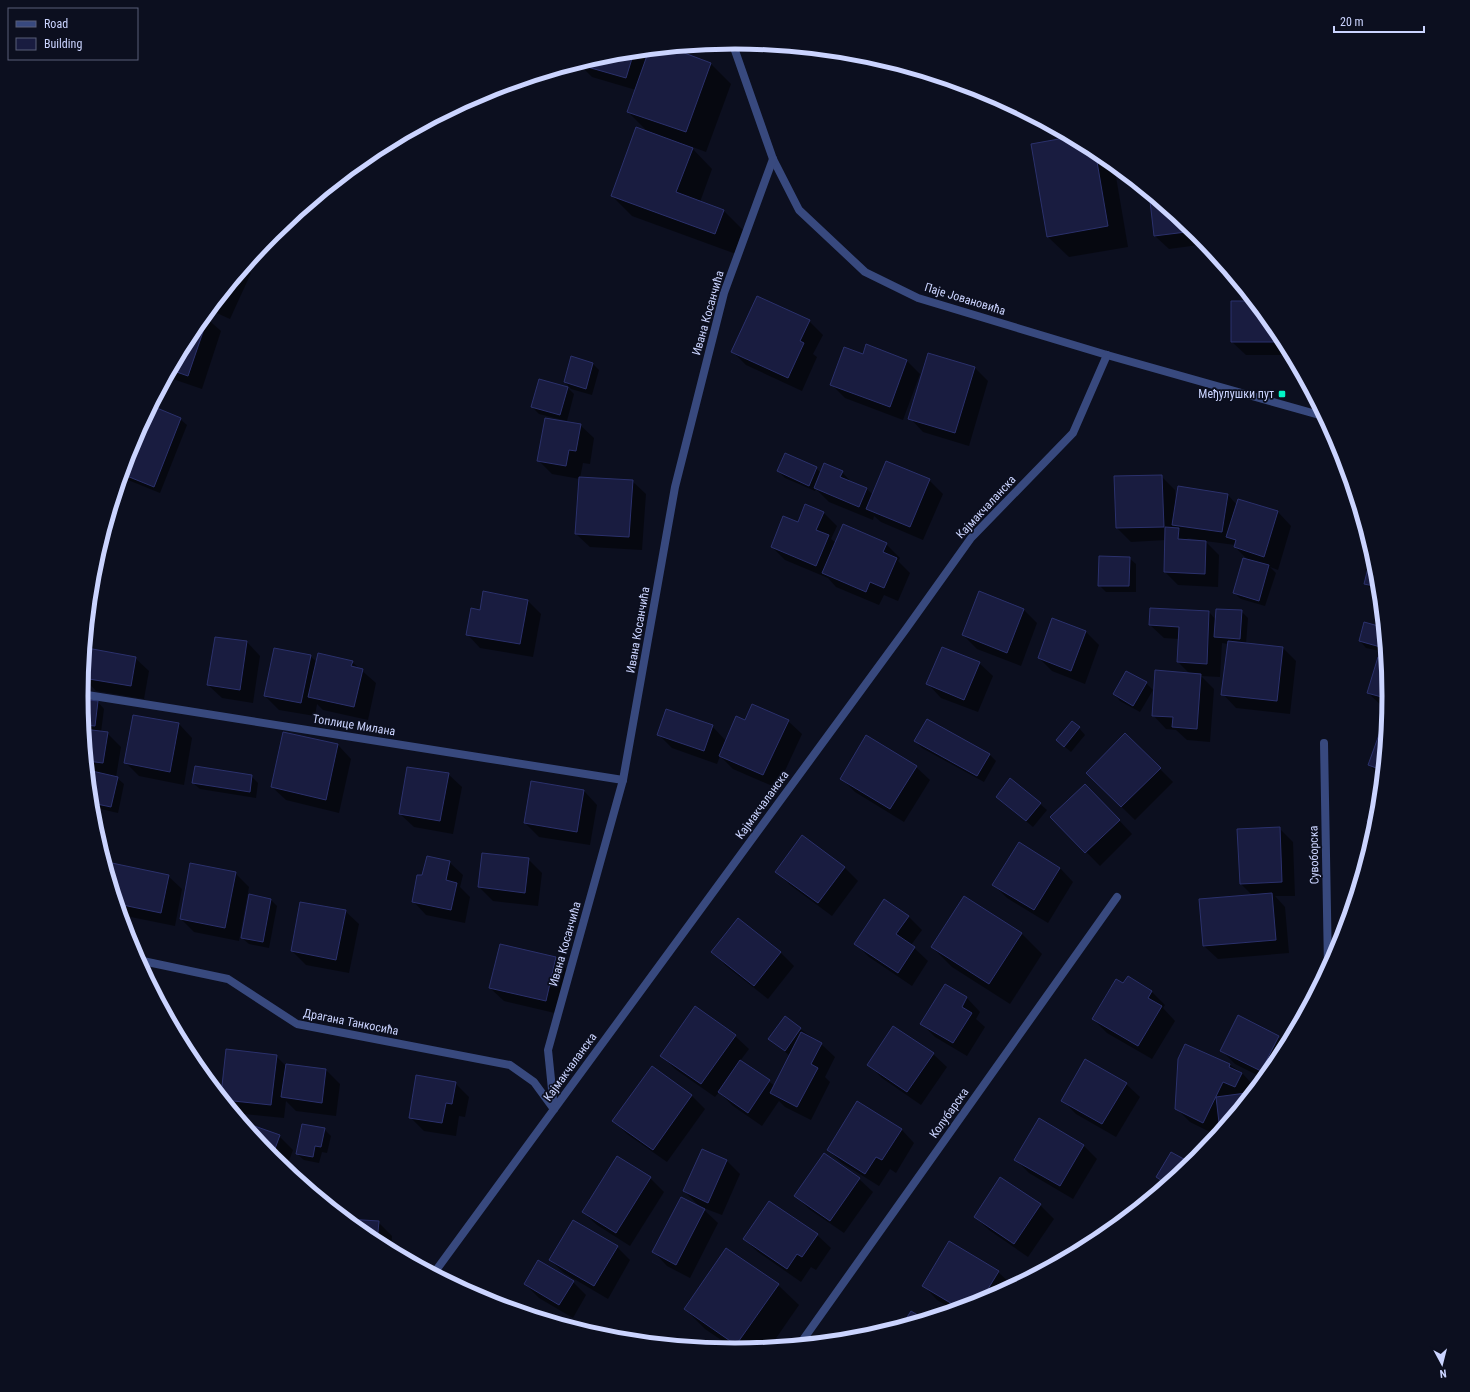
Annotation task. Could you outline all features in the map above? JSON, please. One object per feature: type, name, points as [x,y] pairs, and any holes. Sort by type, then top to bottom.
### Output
[{"type":"street","name":"Паје Јовановића","points":[[734,49],[773,159],[798,210],[865,272],[918,298],[1107,355],[1317,414]]},
{"type":"street","name":"Ивана Косанчића","points":[[554,1109],[548,1050],[624,780],[675,487],[724,293],[773,159]]},
{"type":"street","name":"Кајмакчаланска","points":[[437,1269],[971,538],[1073,433],[1107,355]]},
{"type":"street","name":"Топлице Милана","points":[[88,695],[624,780]]},
{"type":"street","name":"Сувоборска","points":[[1324,743],[1328,955]]},
{"type":"street","name":"Колубарска","points":[[804,1339],[1117,897]]},
{"type":"street","name":"Драгана Танкосића","points":[[145,962],[228,979],[297,1024],[510,1065],[534,1082],[554,1109]]},
{"type":"building","points":[[680,52],[711,63],[686,132],[627,112],[647,56]]},
{"type":"building","points":[[632,58],[626,78],[586,67]]},
{"type":"building","points":[[636,127],[693,148],[676,192],[724,210],[715,234],[611,196]]},
{"type":"building","points":[[1062,138],[1097,160],[1108,226],[1047,237],[1031,144]]},
{"type":"building","points":[[1150,201],[1162,210],[1185,232],[1154,236]]},
{"type":"building","points":[[757,296],[810,320],[800,341],[804,343],[788,378],[731,352]]},
{"type":"building","points":[[1231,301],[1247,301],[1276,342],[1231,342]]},
{"type":"building","points":[[205,326],[188,376],[175,372]]},
{"type":"building","points":[[866,344],[907,360],[890,407],[830,385],[844,347],[863,354]]},
{"type":"building","points":[[928,353],[975,367],[955,433],[908,419]]},
{"type":"building","points":[[571,356],[593,363],[586,389],[564,382]]},
{"type":"building","points":[[539,379],[568,387],[560,415],[531,407]]},
{"type":"building","points":[[156,408],[181,418],[154,487],[127,476],[137,448]]},
{"type":"building","points":[[545,418],[581,424],[576,451],[569,450],[566,466],[537,461]]},
{"type":"building","points":[[785,453],[817,467],[809,486],[777,471]]},
{"type":"building","points":[[886,461],[930,479],[910,527],[866,509]]},
{"type":"building","points":[[824,463],[843,471],[840,477],[867,488],[859,507],[814,488]]},
{"type":"building","points":[[1162,475],[1164,527],[1116,528],[1114,476]]},
{"type":"building","points":[[579,477],[633,480],[629,537],[575,534]]},
{"type":"building","points":[[1178,486],[1228,494],[1222,532],[1172,525]]},
{"type":"building","points":[[1238,499],[1278,511],[1264,557],[1234,547],[1236,540],[1226,537]]},
{"type":"building","points":[[805,504],[824,512],[816,530],[829,535],[816,566],[771,547],[783,516],[798,522]]},
{"type":"building","points":[[843,524],[887,543],[883,552],[897,558],[884,588],[870,582],[866,592],[822,573]]},
{"type":"building","points":[[1165,527],[1179,528],[1178,539],[1206,541],[1205,574],[1164,572]]},
{"type":"building","points":[[1099,556],[1130,557],[1129,586],[1098,586]]},
{"type":"building","points":[[1243,558],[1269,565],[1259,601],[1233,593]]},
{"type":"building","points":[[1369,565],[1372,586],[1364,584]]},
{"type":"building","points":[[483,591],[528,600],[520,644],[466,635],[471,608],[480,610]]},
{"type":"building","points":[[979,591],[1024,609],[1007,653],[962,635]]},
{"type":"building","points":[[1150,608],[1209,611],[1207,664],[1177,662],[1179,627],[1149,625]]},
{"type":"building","points":[[1216,609],[1242,610],[1240,639],[1214,637]]},
{"type":"building","points":[[1052,618],[1086,631],[1071,671],[1038,658]]},
{"type":"building","points":[[1364,622],[1378,626],[1380,647],[1359,641]]},
{"type":"building","points":[[215,637],[247,641],[240,690],[207,685]]},
{"type":"building","points":[[1228,641],[1283,647],[1277,701],[1221,695]]},
{"type":"building","points":[[942,647],[980,662],[964,700],[926,684]]},
{"type":"building","points":[[90,648],[136,657],[131,686],[88,679]]},
{"type":"building","points":[[274,648],[311,655],[301,703],[264,696]]},
{"type":"building","points":[[318,653],[353,661],[351,666],[363,669],[354,707],[308,697]]},
{"type":"building","points":[[1378,657],[1381,658],[1382,697],[1367,693]]},
{"type":"building","points":[[1155,670],[1201,674],[1197,729],[1172,727],[1173,717],[1152,716]]},
{"type":"building","points":[[1126,671],[1147,682],[1133,706],[1113,694]]},
{"type":"building","points":[[88,700],[98,701],[95,726],[89,725]]},
{"type":"building","points":[[752,704],[789,720],[763,775],[719,756],[736,716],[745,720]]},
{"type":"building","points":[[666,709],[713,725],[704,751],[657,735]]},
{"type":"building","points":[[133,715],[179,723],[170,772],[124,763]]},
{"type":"building","points":[[927,719],[990,754],[977,776],[914,741]]},
{"type":"building","points":[[1072,721],[1080,727],[1064,747],[1056,740]]},
{"type":"building","points":[[1381,729],[1377,768],[1368,765]]},
{"type":"building","points":[[89,730],[108,732],[103,763],[92,762]]},
{"type":"building","points":[[283,732],[338,744],[326,800],[271,787]]},
{"type":"building","points":[[1125,733],[1161,768],[1121,807],[1086,773]]},
{"type":"building","points":[[866,735],[917,766],[890,809],[840,779]]},
{"type":"building","points":[[195,766],[252,775],[250,792],[192,783]]},
{"type":"building","points":[[407,767],[449,773],[440,821],[399,814]]},
{"type":"building","points":[[93,771],[118,777],[111,807],[97,804]]},
{"type":"building","points":[[1010,778],[1041,803],[1026,821],[996,797]]},
{"type":"building","points":[[531,781],[584,790],[577,832],[524,823]]},
{"type":"building","points":[[1085,784],[1120,820],[1085,853],[1050,817]]},
{"type":"building","points":[[1371,812],[1370,823],[1367,822]]},
{"type":"building","points":[[1280,827],[1282,882],[1240,884],[1237,829]]},
{"type":"building","points":[[802,835],[845,867],[818,903],[775,872]]},
{"type":"building","points":[[1019,842],[1060,868],[1034,910],[992,885]]},
{"type":"building","points":[[482,853],[529,858],[525,893],[478,887]]},
{"type":"building","points":[[427,856],[450,861],[446,880],[457,883],[451,910],[412,902],[417,875],[422,875]]},
{"type":"building","points":[[110,863],[169,875],[161,913],[122,905]]},
{"type":"building","points":[[190,863],[236,872],[225,928],[180,919]]},
{"type":"building","points":[[1272,893],[1276,940],[1203,946],[1199,899]]},
{"type":"building","points":[[249,894],[271,899],[263,942],[241,938]]},
{"type":"building","points":[[964,896],[1022,933],[989,984],[931,947]]},
{"type":"building","points":[[884,899],[909,916],[896,934],[915,947],[898,973],[854,944]]},
{"type":"building","points":[[300,902],[346,910],[336,960],[291,951]]},
{"type":"building","points":[[738,918],[781,952],[754,986],[711,952]]},
{"type":"building","points":[[500,944],[556,957],[546,1001],[489,988]]},
{"type":"building","points":[[1128,976],[1152,991],[1148,998],[1162,1006],[1138,1046],[1092,1019],[1116,979],[1123,983]]},
{"type":"building","points":[[945,984],[967,997],[962,1007],[972,1013],[953,1043],[920,1024]]},
{"type":"building","points":[[695,1006],[736,1035],[701,1084],[660,1056]]},
{"type":"building","points":[[1238,1015],[1279,1036],[1261,1071],[1220,1051]]},
{"type":"building","points":[[785,1016],[801,1028],[785,1051],[768,1039]]},
{"type":"building","points":[[893,1026],[934,1053],[907,1092],[867,1065]]},
{"type":"building","points":[[801,1032],[822,1043],[811,1064],[818,1068],[797,1107],[770,1093]]},
{"type":"building","points":[[1185,1044],[1230,1064],[1229,1067],[1242,1073],[1235,1087],[1223,1082],[1203,1123],[1175,1109],[1178,1059]]},
{"type":"building","points":[[226,1049],[277,1055],[271,1105],[231,1101],[222,1089]]},
{"type":"building","points":[[1085,1059],[1127,1083],[1102,1124],[1061,1101]]},
{"type":"building","points":[[740,1060],[770,1080],[748,1113],[718,1092]]},
{"type":"building","points":[[286,1064],[326,1069],[322,1103],[281,1097]]},
{"type":"building","points":[[652,1066],[692,1095],[653,1150],[612,1121]]},
{"type":"building","points":[[416,1075],[456,1082],[452,1104],[446,1103],[442,1123],[409,1118]]},
{"type":"building","points":[[1245,1093],[1219,1125],[1216,1097]]},
{"type":"building","points":[[857,1101],[902,1129],[882,1160],[876,1157],[865,1174],[827,1150]]},
{"type":"building","points":[[1039,1118],[1084,1145],[1060,1186],[1014,1160]]},
{"type":"building","points":[[302,1124],[325,1128],[321,1147],[315,1146],[313,1157],[296,1154]]},
{"type":"building","points":[[251,1125],[280,1135],[275,1150]]},
{"type":"building","points":[[702,1149],[727,1160],[708,1203],[683,1191]]},
{"type":"building","points":[[1171,1152],[1185,1160],[1163,1181],[1156,1177]]},
{"type":"building","points":[[824,1153],[860,1178],[830,1221],[794,1196]]},
{"type":"building","points":[[617,1156],[651,1177],[616,1233],[582,1212]]},
{"type":"building","points":[[1000,1177],[1041,1204],[1014,1244],[974,1217]]},
{"type":"building","points":[[681,1197],[705,1209],[676,1265],[652,1252]]},
{"type":"building","points":[[769,1201],[818,1234],[802,1257],[797,1254],[787,1269],[743,1239]]},
{"type":"building","points":[[356,1220],[379,1221],[378,1235]]},
{"type":"building","points":[[573,1220],[618,1246],[594,1286],[549,1260]]},
{"type":"building","points":[[949,1241],[999,1271],[986,1293],[954,1305],[922,1286]]},
{"type":"building","points":[[726,1248],[779,1284],[737,1343],[733,1343],[684,1309]]},
{"type":"building","points":[[538,1260],[574,1281],[559,1305],[524,1284]]},
{"type":"building","points":[[911,1311],[919,1316],[905,1320]]},
{"type":"place","name":"Међулушки пут","points":[[1282,394]]}]
